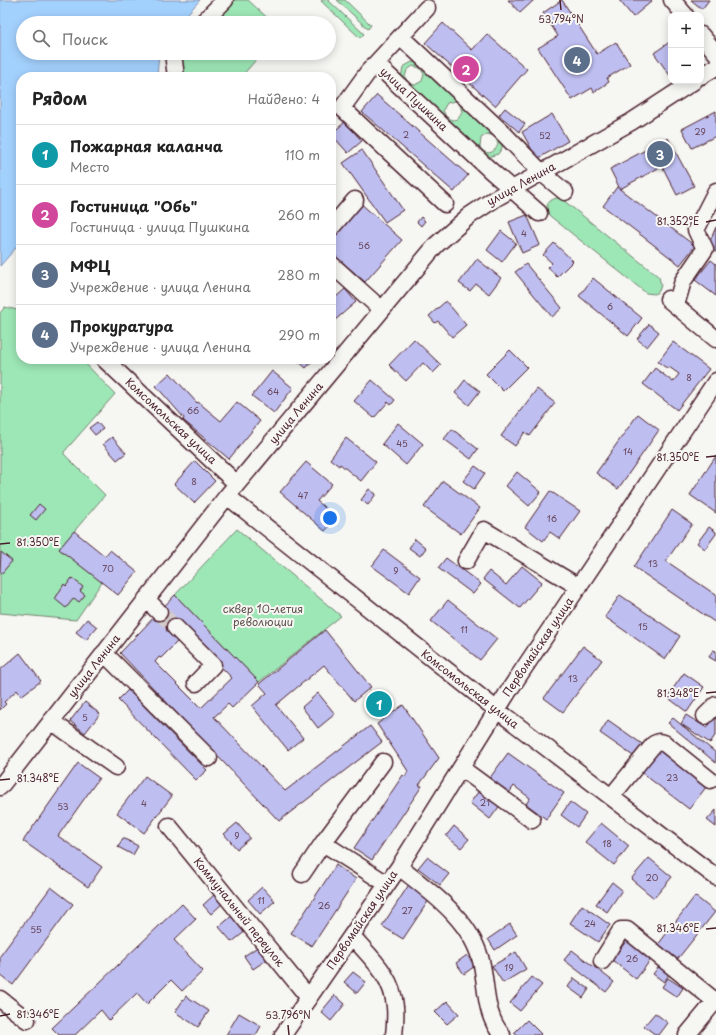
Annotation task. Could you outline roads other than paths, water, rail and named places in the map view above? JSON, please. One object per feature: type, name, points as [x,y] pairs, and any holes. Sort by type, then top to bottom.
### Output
[{"type":"street","points":[[209,16],[225,0]]},
{"type":"street","points":[[672,0],[682,12]]},
{"type":"street","name":"улица Пушкина","points":[[427,8],[376,64],[539,213]]},
{"type":"street","points":[[401,37],[504,134],[542,173],[565,192]]},
{"type":"street","points":[[704,39],[716,53]]},
{"type":"street","points":[[174,60],[175,72]]},
{"type":"street","points":[[376,64],[342,108],[445,204]]},
{"type":"street","points":[[704,74],[716,66]]},
{"type":"street","name":"улица Ленина","points":[[0,787],[232,490],[436,245],[469,216],[511,189],[631,122],[689,84]]},
{"type":"street","points":[[716,191],[696,230],[705,249],[683,281],[671,302],[716,339]]},
{"type":"street","points":[[336,222],[355,200]]},
{"type":"street","points":[[336,269],[382,310]]},
{"type":"street","name":"Комсомольская улица","points":[[109,364],[232,490],[497,710],[716,877]]},
{"type":"street","name":"Первомайская улица","points":[[283,1035],[399,867],[497,710],[716,381]]},
{"type":"street","points":[[466,561],[484,530],[579,587]]},
{"type":"street","points":[[146,599],[159,612]]},
{"type":"street","points":[[175,628],[213,665],[196,683]]},
{"type":"street","points":[[104,652],[209,758]]},
{"type":"street","points":[[51,721],[116,767]]},
{"type":"street","points":[[611,797],[654,744],[659,742],[664,743],[710,780]]},
{"type":"street","points":[[302,874],[382,762]]},
{"type":"street","points":[[460,768],[532,820]]},
{"type":"street","name":"Коммунальный переулок","points":[[169,826],[308,998]]},
{"type":"street","points":[[323,843],[387,884]]},
{"type":"street","points":[[399,867],[436,895],[471,934],[482,964],[486,1002],[497,1029],[502,1035]]},
{"type":"street","points":[[602,961],[621,930],[627,930],[716,1001],[687,1035]]},
{"type":"street","points":[[352,936],[386,974],[392,989],[395,1006],[394,1035]]},
{"type":"street","points":[[0,999],[27,1020]]},
{"type":"water","points":[[0,0],[200,0],[185,16],[16,16],[16,60],[158,60],[157,72],[16,72],[16,248],[0,266]]},
{"type":"tunnel","points":[[159,612],[175,627]]},
{"type":"place","name":"Прокуратура","points":[[577,60]]},
{"type":"place","name":"Гостиница \"Обь\"","points":[[466,69]]},
{"type":"place","name":"МФЦ","points":[[660,154]]},
{"type":"place","name":"Пожарная каланча","points":[[379,704]]},
{"type":"park label","name":"сквер 10-летия революции","points":[[263,615]]}]
